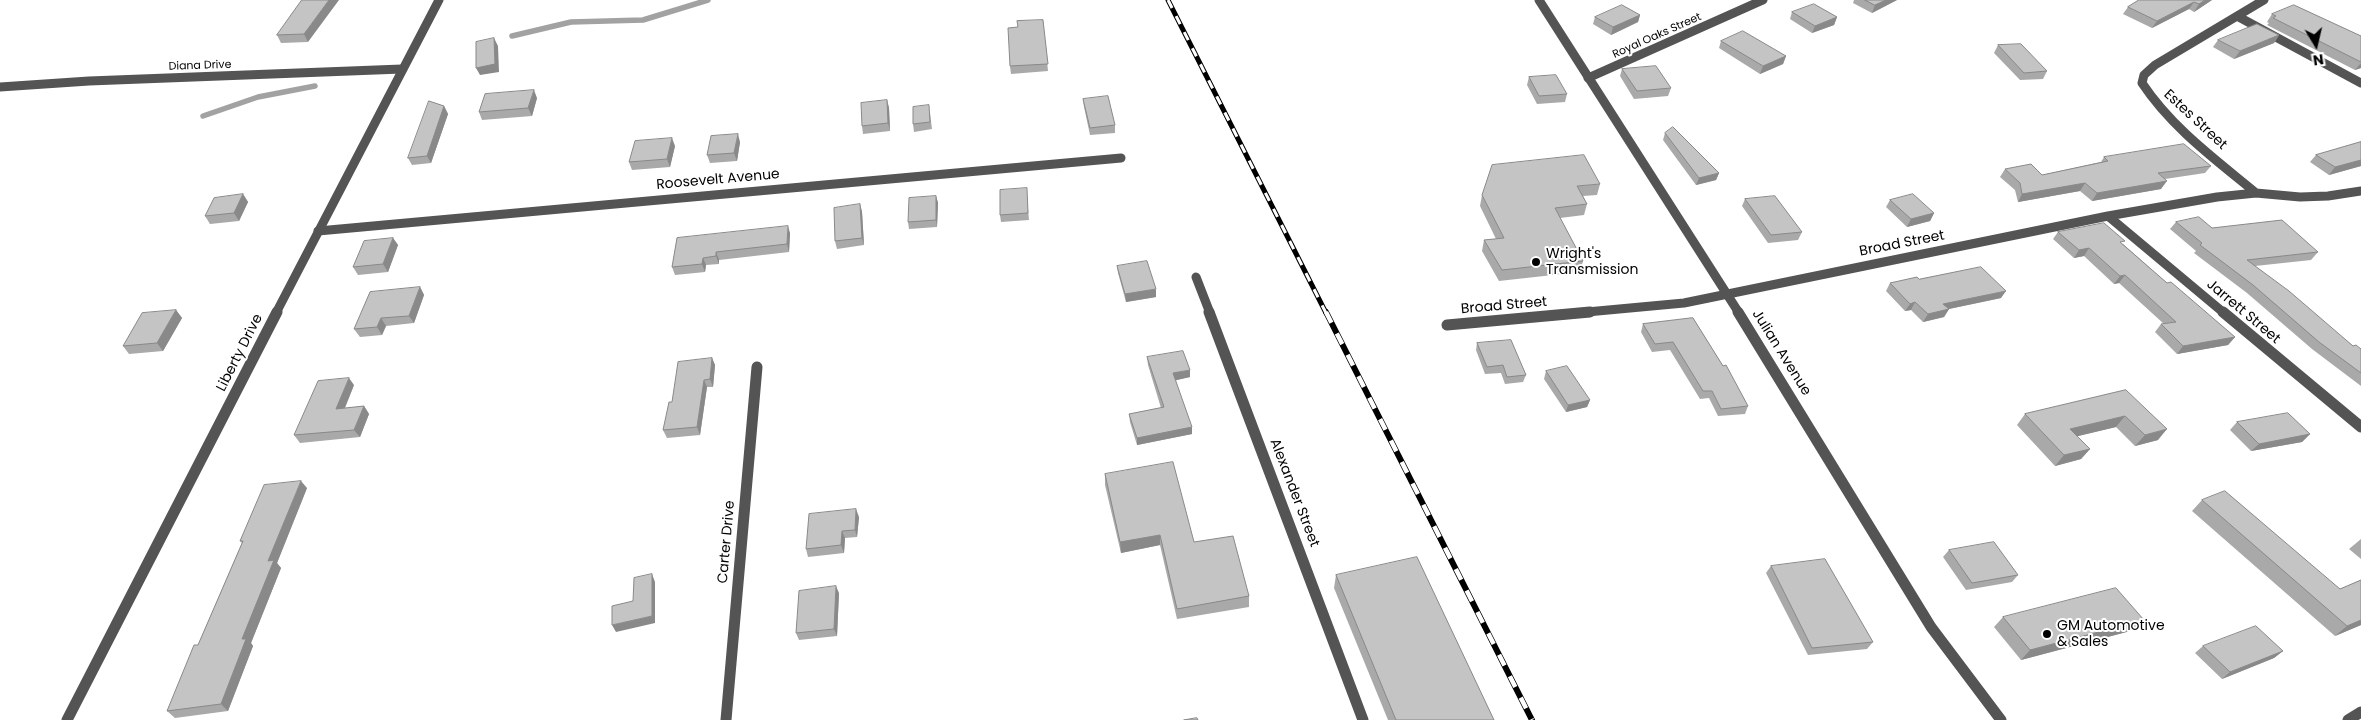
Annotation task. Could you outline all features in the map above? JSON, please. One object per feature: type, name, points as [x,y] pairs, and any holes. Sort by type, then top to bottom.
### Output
[{"type":"street","name":"Liberty Drive","points":[[67,720],[318,231],[440,0]]},
{"type":"street","name":"Julian Avenue","points":[[1539,0],[1727,293],[1931,627],[2001,720]]},
{"type":"street","name":"Royal Oaks Street","points":[[1588,78],[1763,0]]},
{"type":"street","name":"Estes Street","points":[[2256,193],[2186,132],[2150,97],[2142,83],[2144,75],[2155,65],[2264,0]]},
{"type":"street","points":[[2237,16],[2361,83]]},
{"type":"street","name":"Diana Drive","points":[[0,87],[90,81],[402,69]]},
{"type":"street","name":"Roosevelt Avenue","points":[[318,231],[1121,158]]},
{"type":"street","name":"Broad Street","points":[[1448,325],[1684,303],[2108,216],[2217,197],[2256,193],[2318,196],[2361,191]]},
{"type":"street","name":"Jarrett Street","points":[[2108,216],[2361,427]]},
{"type":"street","name":"Alexander Street","points":[[1196,277],[1363,720]]},
{"type":"street","name":"Carter Drive","points":[[726,720],[757,368]]},
{"type":"street","points":[[2348,720],[2361,712]]},
{"type":"building","points":[[302,0],[329,0],[304,34],[277,35]]},
{"type":"building","points":[[1865,0],[1886,0],[1875,5]]},
{"type":"building","points":[[2139,0],[2205,0],[2199,4],[2194,2],[2157,21],[2128,7]]},
{"type":"building","points":[[1814,4],[1837,17],[1815,26],[1792,12]]},
{"type":"building","points":[[1622,5],[1640,15],[1613,27],[1595,17]]},
{"type":"building","points":[[2294,5],[2361,36],[2361,62],[2273,18],[2276,16],[2272,14]]},
{"type":"building","points":[[1043,20],[1048,64],[1010,66],[1008,28],[1018,27],[1017,21]]},
{"type":"building","points":[[2257,24],[2279,35],[2240,51],[2218,40]]},
{"type":"building","points":[[1743,31],[1786,56],[1763,66],[1721,41]]},
{"type":"building","points":[[494,38],[495,64],[476,68],[476,42]]},
{"type":"building","points":[[2021,44],[2047,71],[2024,73],[1998,45]]},
{"type":"building","points":[[1656,66],[1671,88],[1637,91],[1622,69]]},
{"type":"building","points":[[1556,75],[1567,94],[1539,96],[1529,77]]},
{"type":"building","points":[[534,90],[528,108],[479,112],[485,94]]},
{"type":"building","points":[[1108,96],[1115,125],[1090,128],[1083,99]]},
{"type":"building","points":[[887,100],[888,123],[862,126],[861,103]]},
{"type":"building","points":[[429,101],[444,106],[427,156],[408,158]]},
{"type":"building","points":[[929,105],[930,122],[913,124],[913,107]]},
{"type":"building","points":[[1673,127],[1719,173],[1699,178],[1665,133]]},
{"type":"building","points":[[738,134],[734,153],[707,155],[711,136]]},
{"type":"building","points":[[672,138],[667,159],[629,162],[635,141]]},
{"type":"building","points":[[2361,142],[2361,160],[2335,167],[2316,155]]},
{"type":"building","points":[[2184,144],[2211,166],[2158,173],[2167,181],[2097,193],[2085,183],[2022,194],[2020,183],[2005,169],[2031,164],[2042,175],[2108,161],[2104,157]]},
{"type":"building","points":[[1584,155],[1600,184],[1577,186],[1587,204],[1555,208],[1583,261],[1502,270],[1484,240],[1504,238],[1482,195],[1492,165]]},
{"type":"building","points":[[1027,188],[1028,213],[1000,215],[1000,190]]},
{"type":"building","points":[[243,194],[234,213],[205,216],[214,198]]},
{"type":"building","points":[[1913,194],[1934,213],[1911,219],[1890,200]]},
{"type":"building","points":[[936,196],[936,220],[908,222],[909,198]]},
{"type":"building","points":[[1775,196],[1802,232],[1771,235],[1745,199]]},
{"type":"building","points":[[860,204],[862,238],[835,241],[834,208]]},
{"type":"building","points":[[2199,217],[2212,228],[2282,220],[2318,252],[2247,260],[2289,291],[2353,346],[2356,345],[2361,349],[2361,373],[2319,342],[2253,285],[2200,245],[2202,243],[2176,222]]},
{"type":"building","points":[[2104,223],[2125,241],[2120,242],[2167,283],[2171,282],[2235,337],[2183,346],[2161,324],[2176,322],[2125,275],[2120,276],[2089,248],[2079,250],[2058,232]]},
{"type":"building","points":[[788,226],[787,244],[716,252],[716,256],[703,258],[702,264],[672,267],[677,238]]},
{"type":"building","points":[[393,238],[383,264],[353,267],[364,241]]},
{"type":"building","points":[[1147,261],[1156,289],[1125,294],[1117,266]]},
{"type":"building","points":[[1981,267],[2006,291],[1943,304],[1949,309],[1928,314],[1915,302],[1910,304],[1890,283],[1917,277],[1919,279]]},
{"type":"building","points":[[420,287],[409,316],[381,318],[377,327],[354,329],[370,292]]},
{"type":"building","points":[[176,310],[157,343],[123,346],[142,313]]},
{"type":"building","points":[[1693,318],[1723,366],[1726,365],[1748,406],[1721,409],[1712,391],[1703,391],[1673,342],[1655,344],[1643,324]]},
{"type":"building","points":[[1511,340],[1526,375],[1507,377],[1503,365],[1487,367],[1477,343]]},
{"type":"building","points":[[1183,351],[1190,370],[1173,373],[1192,427],[1137,438],[1129,414],[1164,407],[1147,357]]},
{"type":"building","points":[[712,358],[710,379],[704,380],[697,427],[663,430],[669,402],[672,402],[678,362]]},
{"type":"building","points":[[1567,366],[1590,400],[1568,405],[1546,371]]},
{"type":"building","points":[[349,378],[336,409],[364,406],[354,430],[294,435],[318,381]]},
{"type":"building","points":[[2126,390],[2167,429],[2145,435],[2125,416],[2070,429],[2090,449],[2064,455],[2025,414]]},
{"type":"building","points":[[2288,413],[2310,434],[2259,444],[2237,422]]},
{"type":"building","points":[[1173,462],[1194,542],[1233,536],[1249,596],[1177,609],[1160,535],[1120,542],[1105,474]]},
{"type":"building","points":[[301,481],[268,561],[274,560],[242,639],[246,639],[221,704],[167,711],[194,645],[198,645],[243,541],[240,541],[264,485]]},
{"type":"building","points":[[2225,491],[2340,589],[2361,580],[2361,620],[2347,626],[2202,500]]},
{"type":"building","points":[[856,509],[855,530],[842,531],[841,545],[806,549],[809,514]]},
{"type":"building","points":[[1994,542],[2018,575],[1972,583],[1949,550]]},
{"type":"building","points":[[1417,557],[1494,720],[1396,720],[1336,575]]},
{"type":"building","points":[[1825,559],[1873,642],[1812,648],[1771,566]]},
{"type":"building","points":[[652,574],[652,616],[612,625],[612,606],[633,601],[634,578]]},
{"type":"building","points":[[836,586],[834,629],[796,633],[799,591]]},
{"type":"building","points":[[2116,588],[2144,620],[2030,650],[2003,617]]},
{"type":"building","points":[[2256,626],[2283,651],[2230,672],[2203,646]]},
{"type":"waterway","points":[[512,36],[571,22],[643,20],[708,0]]},
{"type":"waterway","points":[[203,116],[258,97],[315,86]]},
{"type":"railway","points":[[1168,0],[1326,313]]},
{"type":"railway","points":[[1326,312],[1532,720]]},
{"type":"place","name":"Wright's Transmission","points":[[1536,262]]},
{"type":"place","name":"GM Automotive & Sales","points":[[2047,634]]}]
